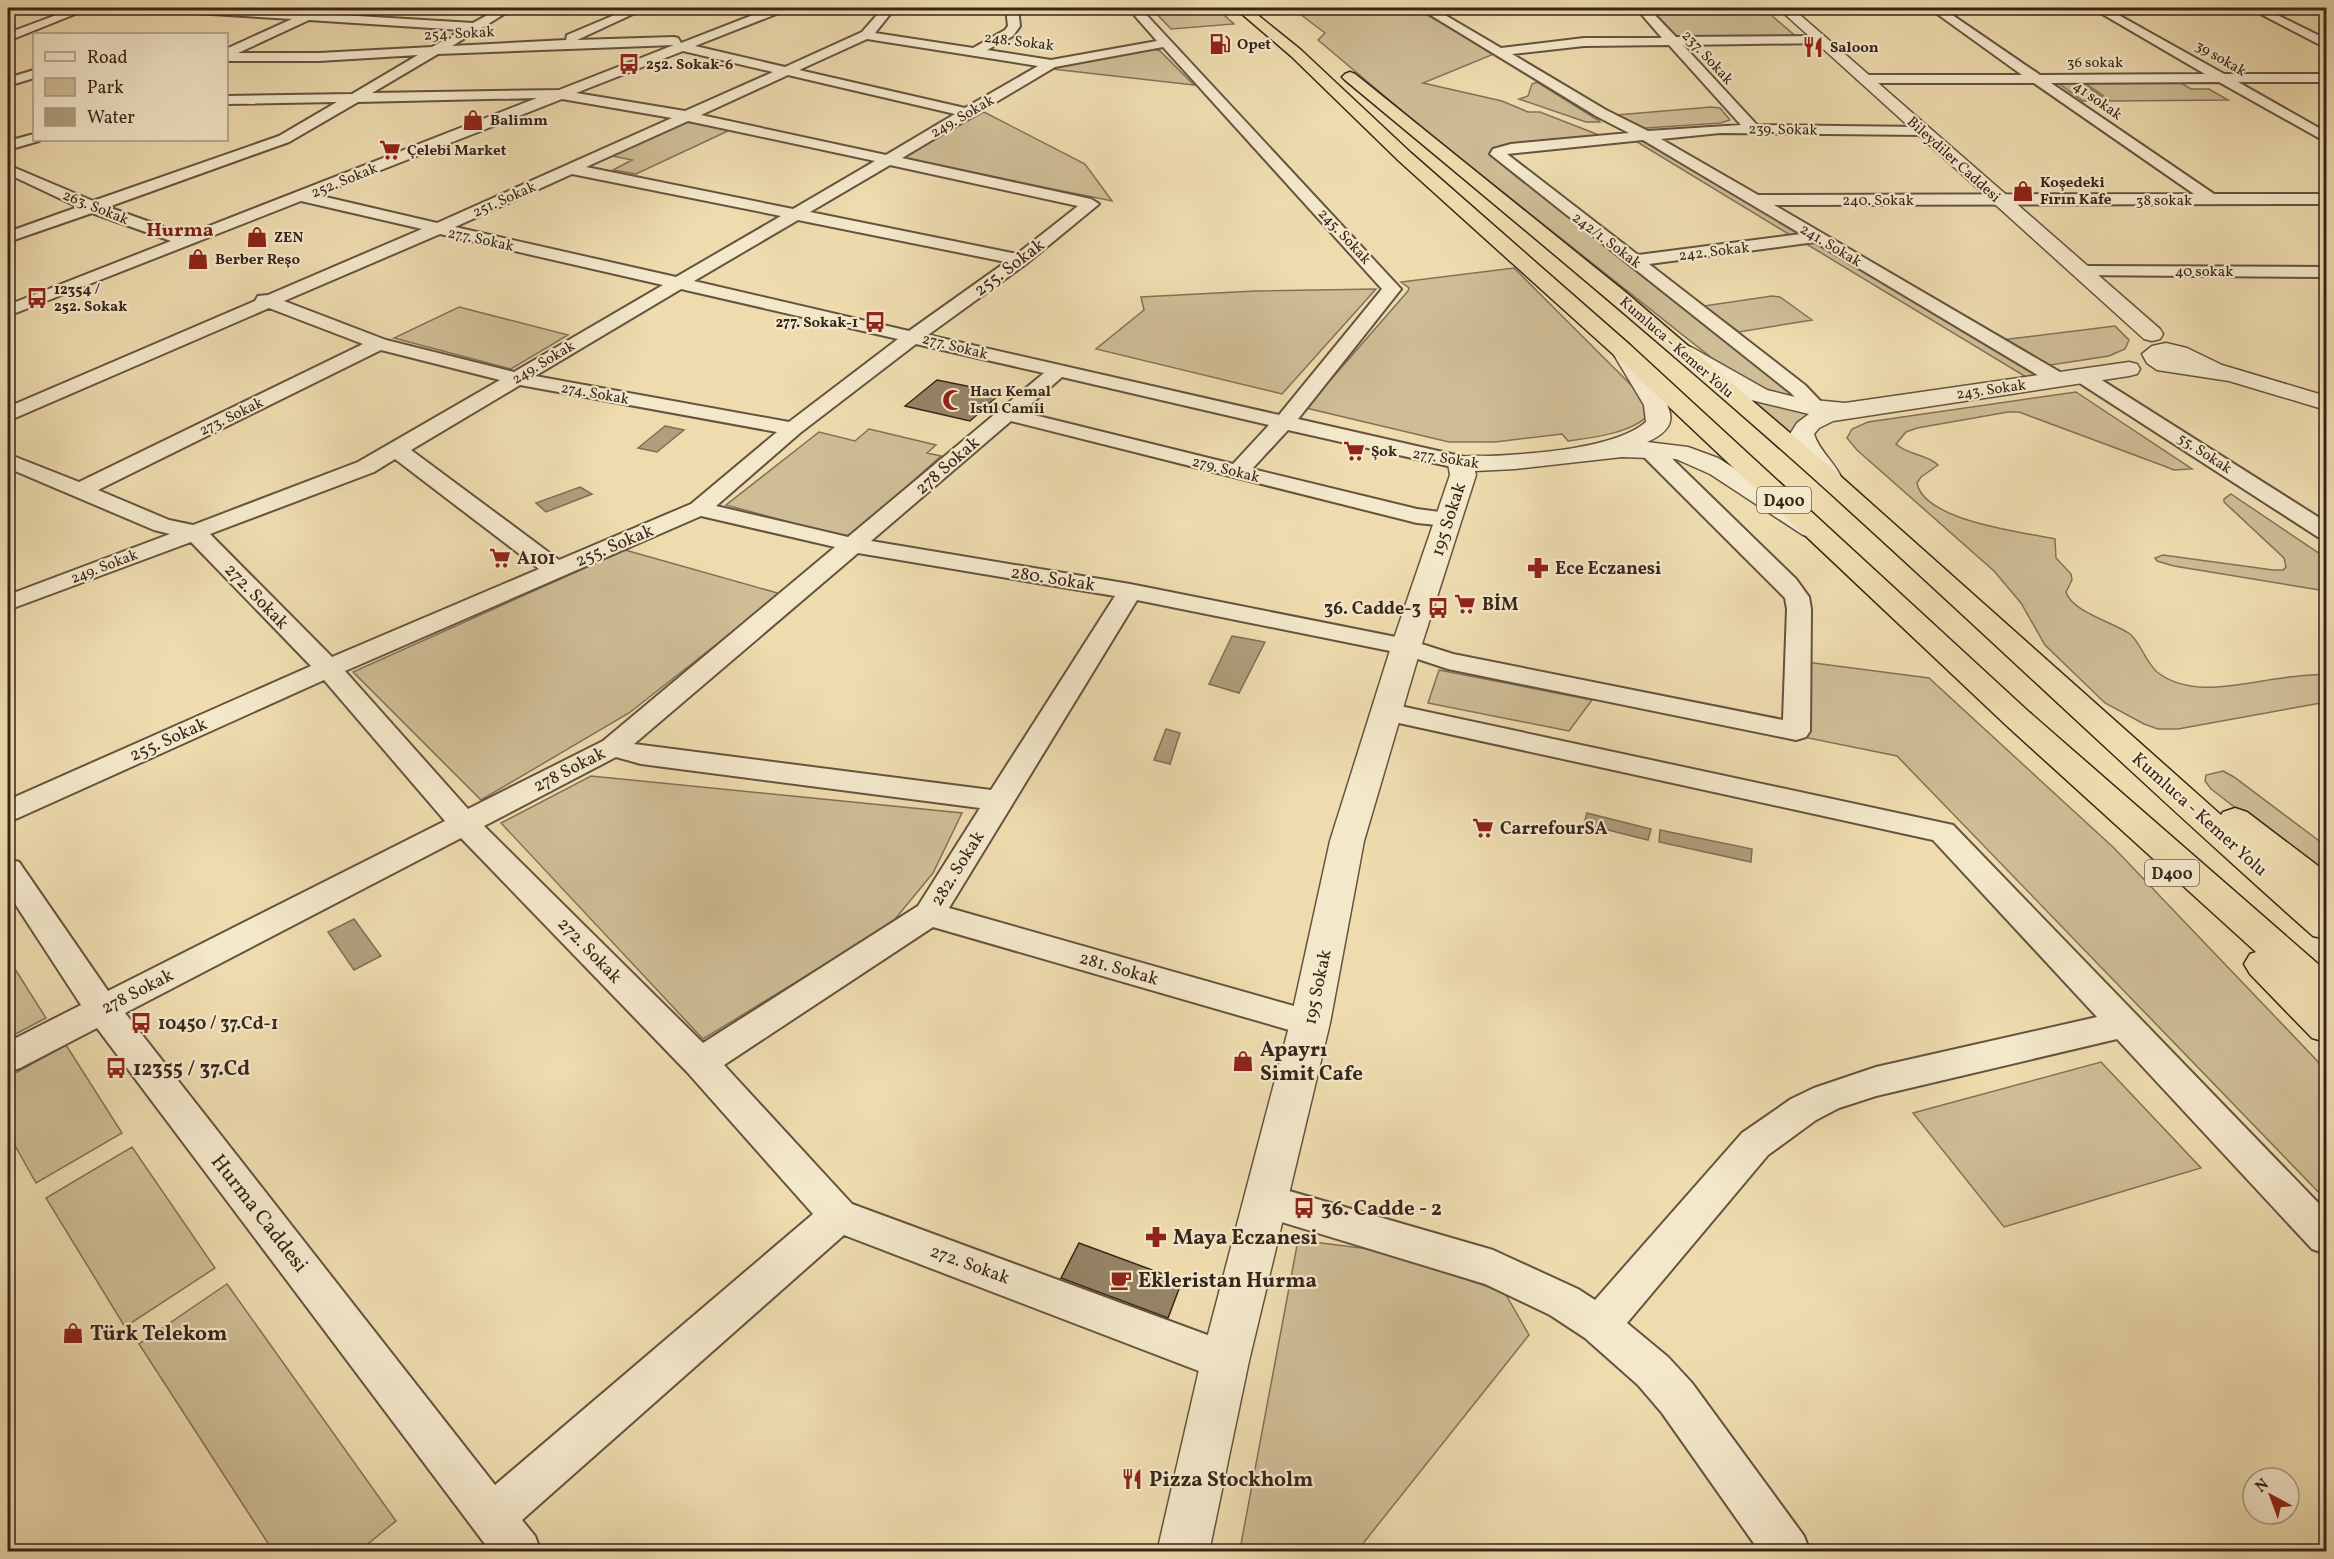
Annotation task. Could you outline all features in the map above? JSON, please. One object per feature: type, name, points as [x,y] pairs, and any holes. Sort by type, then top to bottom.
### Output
[{"type":"highway","name":"D400","points":[[1241,8],[1296,52],[1405,157],[1623,350],[2018,719],[2326,993]]},
{"type":"highway","name":"Kumluca - Kemer Yolu","points":[[1265,8],[1617,295],[1829,478],[2244,855],[2326,926]]},
{"type":"highway","name":"Kumluca - Kemer Yolu","points":[[2075,701],[2326,890]]},
{"type":"highway","name":"D400","points":[[2018,719],[2326,1027]]},
{"type":"street","points":[[8,37],[84,8]]},
{"type":"street","points":[[179,8],[475,27]]},
{"type":"street","points":[[228,54],[327,8]]},
{"type":"street","points":[[8,237],[284,139],[508,8]]},
{"type":"street","points":[[558,44],[640,8]]},
{"type":"street","name":"252. Sokak","points":[[8,311],[693,40],[780,8]]},
{"type":"street","name":"251. Sokak","points":[[8,414],[437,229],[866,35],[889,8]]},
{"type":"street","points":[[975,52],[1009,33],[1014,26],[1012,8]]},
{"type":"street","name":"245. Sokak","points":[[1134,8],[1392,289],[1282,423],[1237,472]]},
{"type":"street","name":"237. Sokak","points":[[1641,8],[1752,128]]},
{"type":"street","name":"Bileydiler Caddesi","points":[[1784,8],[2080,271],[2172,356]]},
{"type":"street","name":"41 sokak","points":[[1935,8],[2212,200]]},
{"type":"street","name":"39 sokak","points":[[2098,8],[2326,138]]},
{"type":"street","points":[[2255,8],[2326,44]]},
{"type":"street","points":[[1428,9],[1454,9]]},
{"type":"street","name":"241. Sokak","points":[[1428,9],[1601,113],[1755,200],[2058,379]]},
{"type":"street","name":"248. Sokak","points":[[866,35],[1051,64],[1167,43]]},
{"type":"street","points":[[8,37],[33,40]]},
{"type":"street","name":"254. Sokak","points":[[228,55],[319,57],[558,44],[693,40]]},
{"type":"street","points":[[1500,52],[1567,43],[1820,40]]},
{"type":"street","points":[[679,46],[967,113]]},
{"type":"street","name":"249. Sokak","points":[[8,603],[366,467],[792,214],[1051,64]]},
{"type":"street","points":[[8,82],[33,74]]},
{"type":"street","name":"36 sokak","points":[[1864,79],[2326,78]]},
{"type":"street","points":[[228,100],[559,94],[687,116],[885,160]]},
{"type":"street","name":"241. Sokak","points":[[1601,113],[1624,136],[2031,383]]},
{"type":"street","name":"239. Sokak","points":[[1624,136],[1752,128],[1923,131]]},
{"type":"street","name":"242/1. Sokak","points":[[1624,136],[1512,148],[1497,154],[1798,389],[1817,408]]},
{"type":"street","points":[[8,146],[33,138]]},
{"type":"street","name":"255. Sokak","points":[[8,811],[328,668],[699,509],[793,429],[914,336],[1020,260],[1091,204],[885,160]]},
{"type":"street","name":"263. Sokak","points":[[8,169],[92,207],[187,241]]},
{"type":"street","points":[[572,169],[1020,260]]},
{"type":"street","name":"277. Sokak","points":[[303,196],[437,229],[678,282],[1461,463],[1488,464],[1610,448]]},
{"type":"street","name":"240. Sokak","points":[[1755,200],[2001,201]]},
{"type":"street","name":"38 sokak","points":[[2001,201],[2326,200]]},
{"type":"street","name":"242. Sokak","points":[[1635,261],[1818,237]]},
{"type":"street","name":"40 sokak","points":[[2080,271],[2326,272]]},
{"type":"street","points":[[2299,272],[2326,289]]},
{"type":"street","name":"274. Sokak","points":[[268,301],[379,344],[515,378],[793,429]]},
{"type":"street","name":"273. Sokak","points":[[82,489],[379,344]]},
{"type":"street","points":[[1610,448],[1648,432],[1658,424],[1660,413],[1656,402],[1631,368],[1623,350]]},
{"type":"street","points":[[1683,352],[1759,395],[1817,408],[1853,408]]},
{"type":"street","points":[[2172,356],[2326,403]]},
{"type":"street","name":"243. Sokak","points":[[1853,408],[2129,369],[2172,356]]},
{"type":"street","name":"278 Sokak","points":[[8,1058],[613,747],[1058,371]]},
{"type":"street","name":"55. Sokak","points":[[2082,376],[2326,532]]},
{"type":"street","points":[[1829,478],[1826,469],[1805,444],[1802,434],[1808,425],[1816,420],[1853,408]]},
{"type":"street","name":"279. Sokak","points":[[1006,414],[1417,516],[1447,519]]},
{"type":"street","points":[[1610,448],[1677,452],[1708,463],[1726,472],[1756,495],[1819,533]]},
{"type":"street","points":[[396,449],[556,570]]},
{"type":"street","name":"280. Sokak","points":[[699,509],[854,545],[1130,591],[1406,647],[1448,661],[1796,731],[1799,609],[1797,597],[1788,584],[1650,450]]},
{"type":"street","points":[[8,460],[82,489],[162,525],[194,532]]},
{"type":"street","name":"195 Sokak","points":[[1183,1551],[1225,1361],[1310,1023],[1347,841],[1406,647],[1462,475],[1461,463]]},
{"type":"street","points":[[2288,506],[2326,519]]},
{"type":"street","name":"272. Sokak","points":[[194,532],[328,668],[464,822],[700,1063],[839,1216],[1225,1361]]},
{"type":"street","name":"282. Sokak","points":[[700,1063],[929,914],[1130,591]]},
{"type":"street","points":[[1386,712],[1943,832],[2326,1237]]},
{"type":"street","points":[[613,747],[641,755],[999,801]]},
{"type":"street","name":"Hurma Caddesi","points":[[8,870],[102,1009],[519,1551]]},
{"type":"street","name":"281. Sokak","points":[[929,914],[1310,1023]]},
{"type":"street","points":[[1599,1325],[1755,1144],[1772,1129],[1813,1103],[1860,1085],[2123,1024]]},
{"type":"street","points":[[1265,1202],[1493,1268],[1564,1302],[1599,1325],[1639,1359],[1677,1398],[1788,1551]]},
{"type":"street","points":[[493,1516],[839,1216]]},
{"type":"green space","points":[[901,8],[1004,8],[1005,12],[899,10]]},
{"type":"green space","points":[[1151,8],[1216,8],[1234,24],[1171,29]]},
{"type":"green space","points":[[1292,8],[1416,8],[1494,54],[1423,83],[1502,101],[1528,112],[1540,112],[1599,135],[1499,147],[1490,153],[1799,398],[1788,399],[1732,374],[1432,136],[1318,40],[1325,33]]},
{"type":"green space","points":[[1648,8],[1763,8],[1799,39],[1675,39]]},
{"type":"green space","points":[[1154,49],[1160,51],[1194,85],[1052,69],[1066,64]]},
{"type":"green space","points":[[1537,82],[1600,122],[1586,122],[1519,99],[1528,96],[1532,84]]},
{"type":"green space","points":[[2058,83],[2082,83],[2108,101],[2083,101]]},
{"type":"green space","points":[[2085,83],[2181,83],[2191,89],[2209,89],[2228,100],[2111,101]]},
{"type":"green space","points":[[1720,108],[1730,120],[1721,123],[1646,128],[1639,127],[1616,115]]},
{"type":"green space","points":[[984,112],[1085,164],[1112,201],[899,158]]},
{"type":"green space","points":[[687,122],[730,130],[636,174],[613,170],[632,160],[612,156]]},
{"type":"green space","points":[[1641,136],[1810,236],[1795,238],[1629,137]]},
{"type":"green space","points":[[1817,240],[2049,377],[2031,380],[1803,242]]},
{"type":"green space","points":[[1514,268],[1637,391],[1651,412],[1644,419],[1636,425],[1614,433],[1568,441],[1562,434],[1495,442],[1449,442],[1306,408],[1408,291],[1409,288],[1401,282]]},
{"type":"green space","points":[[1376,289],[1282,394],[1096,349],[1144,310],[1141,297],[1255,291]]},
{"type":"green space","points":[[1772,296],[1780,297],[1812,320],[1739,332],[1704,306]]},
{"type":"green space","points":[[459,307],[568,335],[511,369],[394,338]]},
{"type":"green space","points":[[2115,326],[2129,340],[2125,349],[2109,356],[2044,366],[2001,340]]},
{"type":"green space","points":[[2076,392],[2192,469],[2174,470],[2019,412],[1917,428],[1906,432],[1896,444],[1938,465],[1921,477],[1917,483],[1924,496],[1937,507],[1977,523],[2055,539],[2056,558],[2071,574],[2072,580],[2066,592],[2070,599],[2084,611],[2130,634],[2153,668],[2170,680],[2184,685],[2214,687],[2326,674],[2326,702],[2178,729],[2158,729],[2105,703],[2045,645],[2021,603],[1994,571],[1857,450],[1847,438],[1852,429],[1868,422]]},
{"type":"green space","points":[[1742,393],[1814,410],[1791,438]]},
{"type":"green space","points":[[869,429],[936,445],[927,453],[941,456],[849,538],[726,505],[819,432],[855,441]]},
{"type":"green space","points":[[2231,494],[2326,558],[2326,591],[2174,566],[2157,561],[2155,558],[2163,555],[2283,570],[2286,567],[2284,558],[2224,502],[2224,499]]},
{"type":"green space","points":[[625,550],[781,594],[629,713],[481,800],[353,672]]},
{"type":"green space","points":[[1806,662],[1929,678],[2114,848],[2326,1070],[2326,1200],[1897,756],[1808,738]]},
{"type":"green space","points":[[1439,670],[1592,700],[1569,731],[1428,703]]},
{"type":"green space","points":[[2223,771],[2326,846],[2326,877],[2211,789],[2205,781],[2206,775]]},
{"type":"green space","points":[[591,776],[962,813],[933,873],[891,924],[703,1039],[501,823]]},
{"type":"green space","points":[[8,958],[46,1018],[8,1038]]},
{"type":"green space","points":[[66,1045],[122,1133],[36,1183],[8,1133],[8,1077]]},
{"type":"green space","points":[[2101,1062],[2201,1168],[2004,1227],[1913,1113]]},
{"type":"green space","points":[[132,1147],[215,1268],[125,1327],[46,1198]]},
{"type":"green space","points":[[1298,1240],[1392,1252],[1505,1293],[1529,1335],[1357,1551],[1292,1551],[1241,1544]]},
{"type":"green space","points":[[227,1284],[396,1521],[359,1551],[273,1551],[139,1344]]},
{"type":"water","points":[[665,426],[684,430],[657,452],[638,448]]},
{"type":"water","points":[[580,487],[592,494],[546,512],[536,503]]},
{"type":"water","points":[[1232,636],[1265,642],[1239,693],[1209,684]]},
{"type":"water","points":[[1166,729],[1180,733],[1170,764],[1154,760]]},
{"type":"water","points":[[1587,813],[1651,829],[1648,840],[1584,824]]},
{"type":"water","points":[[1660,830],[1752,849],[1751,862],[1659,842]]},
{"type":"water","points":[[354,919],[381,956],[354,970],[328,932]]},
{"type":"building","name":"Hacı Kemal Istıl Camii","points":[[937,380],[1001,393],[970,421],[905,406]]},
{"type":"building","name":"Ekleristan Hurma","points":[[1079,1243],[1182,1281],[1168,1318],[1061,1278]]},
{"type":"place","name":"Opet","points":[[1220,44]]},
{"type":"place","name":"Saloon","points":[[1813,47]]},
{"type":"place","name":"252. Sokak-6","points":[[629,64]]},
{"type":"place","name":"Balimm","points":[[473,120]]},
{"type":"place","name":"Çelebi Market","points":[[390,150]]},
{"type":"place","name":"Koşedeki Fırın Kafe","points":[[2023,191]]},
{"type":"place","name":"ZEN","points":[[257,237]]},
{"type":"place","name":"Berber Reşo","points":[[198,259]]},
{"type":"place","name":"12354 / 252. Sokak","points":[[37,298]]},
{"type":"place","name":"277. Sokak-1","points":[[875,322]]},
{"type":"place","name":"Hacı Kemal Istıl Camii","points":[[953,400]]},
{"type":"place","name":"Şok","points":[[1354,451]]},
{"type":"place","name":"A101","points":[[500,558]]},
{"type":"place","name":"Ece Eczanesi","points":[[1538,568]]},
{"type":"place","name":"BİM","points":[[1465,604]]},
{"type":"place","name":"36. Cadde-3","points":[[1438,608]]},
{"type":"place","name":"CarrefourSA","points":[[1483,828]]},
{"type":"place","name":"10450 / 37.Cd-1","points":[[141,1023]]},
{"type":"place","name":"Apayrı Simit Cafe","points":[[1243,1061]]},
{"type":"place","name":"12355 / 37.Cd","points":[[116,1068]]},
{"type":"place","name":"36. Cadde - 2","points":[[1304,1208]]},
{"type":"place","name":"Maya Eczanesi","points":[[1156,1237]]},
{"type":"place","name":"Ekleristan Hurma","points":[[1121,1280]]},
{"type":"place","name":"Türk Telekom","points":[[73,1333]]},
{"type":"place","name":"Pizza Stockholm","points":[[1132,1479]]},
{"type":"district","name":"Hurma","points":[[180,229]]}]
